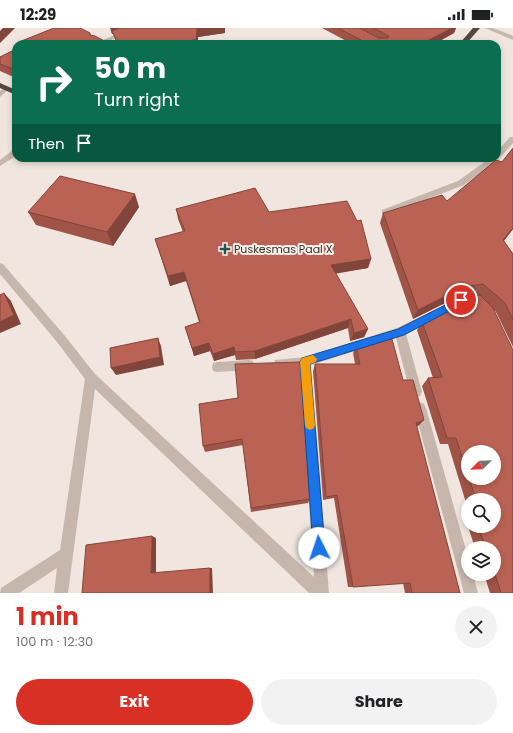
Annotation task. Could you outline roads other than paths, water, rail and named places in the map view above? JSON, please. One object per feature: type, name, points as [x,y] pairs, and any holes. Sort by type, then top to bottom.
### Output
[{"type":"highway","points":[[466,40],[477,28]]},
{"type":"street","points":[[107,40],[136,28]]},
{"type":"street","points":[[488,28],[513,38]]},
{"type":"street","points":[[0,95],[3,87]]},
{"type":"street","points":[[501,152],[513,139]]},
{"type":"street","points":[[0,164],[12,155]]},
{"type":"street","points":[[385,212],[461,183],[489,162]]},
{"type":"street","points":[[0,267],[61,339],[91,378],[321,593]]},
{"type":"street","points":[[217,367],[305,362],[400,332],[461,300],[475,299],[485,308]]},
{"type":"street","points":[[400,332],[471,593]]},
{"type":"street","points":[[305,362],[321,593]]},
{"type":"street","points":[[61,593],[91,378]]},
{"type":"street","points":[[6,593],[67,554]]},
{"type":"place","name":"Puskesmas Paal X","points":[[225,249]]}]
